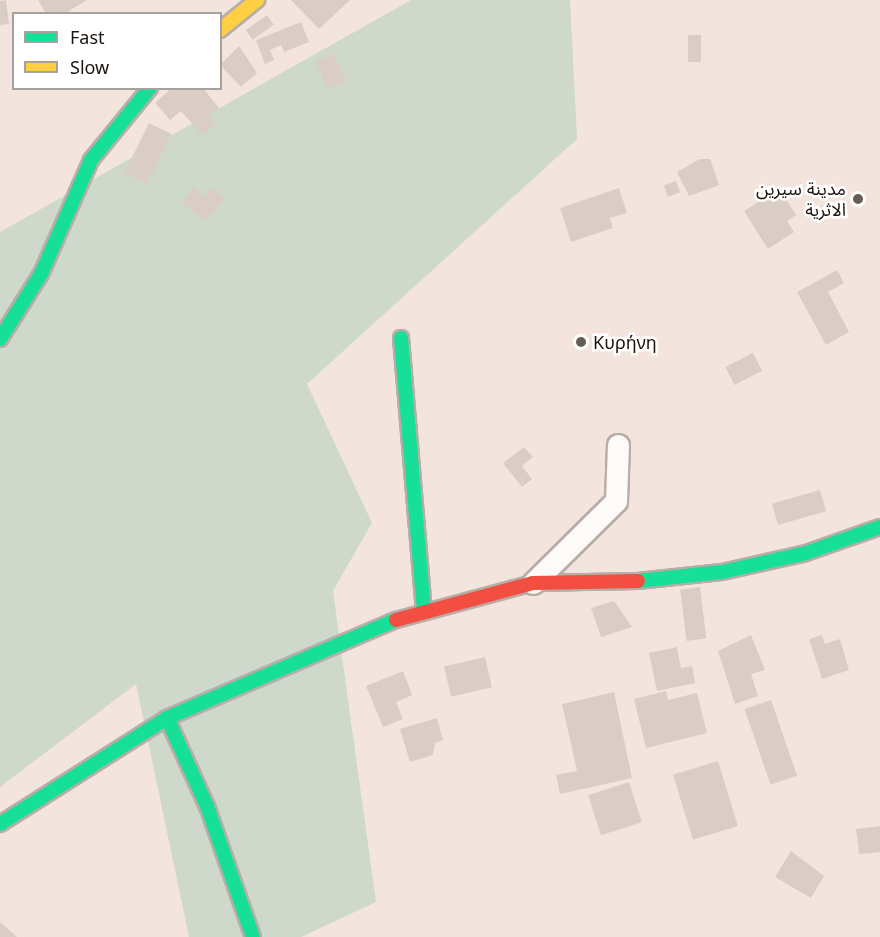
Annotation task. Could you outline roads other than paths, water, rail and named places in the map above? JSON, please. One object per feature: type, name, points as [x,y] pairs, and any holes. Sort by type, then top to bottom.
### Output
[{"type":"street","points":[[222,28],[257,0]]},
{"type":"street","points":[[0,339],[41,274],[91,160],[148,90]]},
{"type":"street","points":[[400,338],[424,610]]},
{"type":"street","points":[[533,583],[616,501],[618,445]]},
{"type":"street","points":[[0,824],[167,718],[319,646],[424,610],[533,583],[660,580],[722,572],[806,553],[880,527]]},
{"type":"street","points":[[167,718],[207,806],[253,937]]},
{"type":"place","name":"مدينة سيرين الاثرية","points":[[858,199]]},
{"type":"place","name":"Κυρήνη","points":[[581,342]]}]
